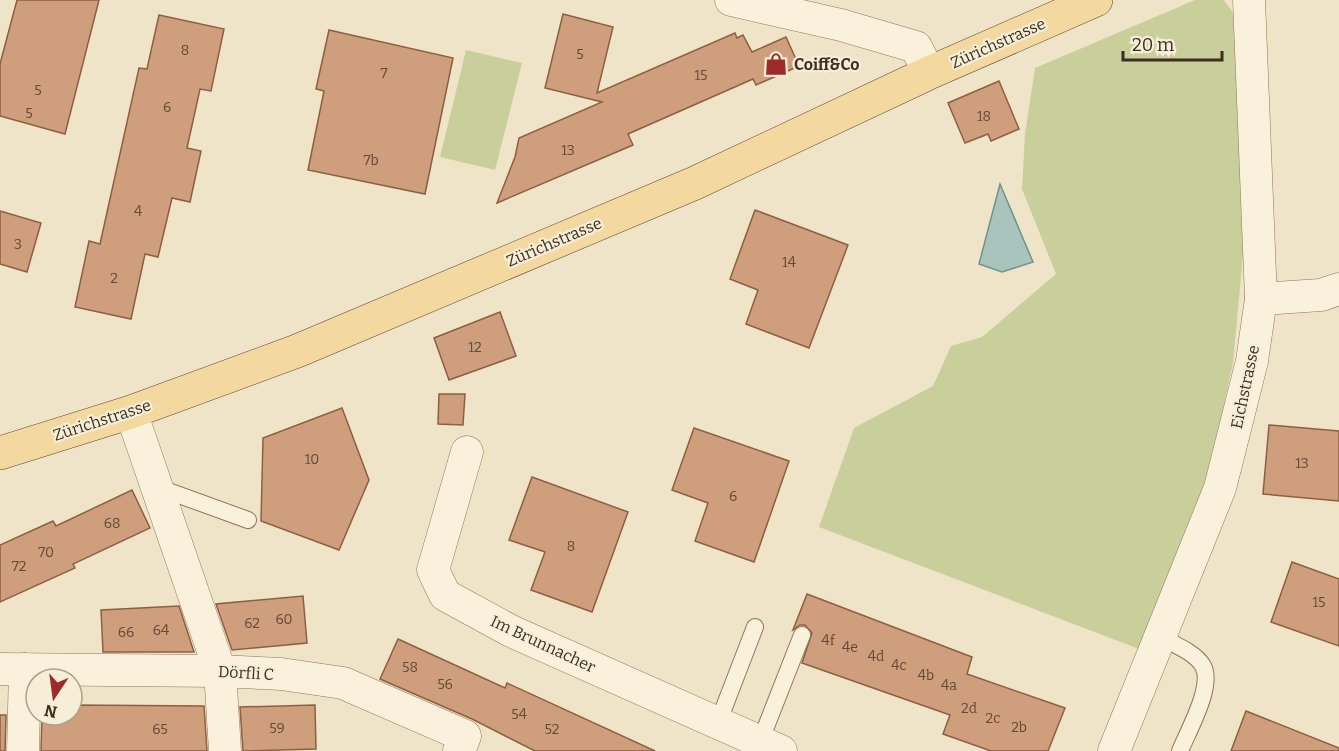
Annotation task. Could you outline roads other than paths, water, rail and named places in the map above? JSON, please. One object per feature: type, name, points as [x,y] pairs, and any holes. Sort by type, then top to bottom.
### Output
[{"type":"main road","name":"Zürichstrasse","points":[[0,453],[131,412],[297,351],[695,183],[929,73],[1096,0]]},
{"type":"street","points":[[731,0],[841,25],[916,47],[929,73]]},
{"type":"street","name":"Eichstrasse","points":[[1114,751],[1225,470],[1252,361],[1261,299],[1249,0]]},
{"type":"street","points":[[1261,299],[1321,295],[1339,289]]},
{"type":"street","points":[[131,412],[220,672],[225,751]]},
{"type":"street","name":"Im Brunnacher","points":[[467,452],[433,570],[445,595],[511,632],[771,746]]},
{"type":"street","points":[[13,669],[23,751]]},
{"type":"street","name":"Dörfli C","points":[[13,669],[281,674],[342,683],[465,736],[459,751]]},
{"type":"lane","points":[[157,487],[248,520]]},
{"type":"lane","points":[[718,723],[755,627]]},
{"type":"lane","points":[[771,746],[802,635]]},
{"type":"lane","points":[[1160,637],[1184,649],[1203,666],[1207,684],[1180,751]]},
{"type":"water","points":[[1000,184],[1033,262],[1002,272],[979,264]]},
{"type":"place","name":"Coiff&Co","points":[[776,64]]}]
